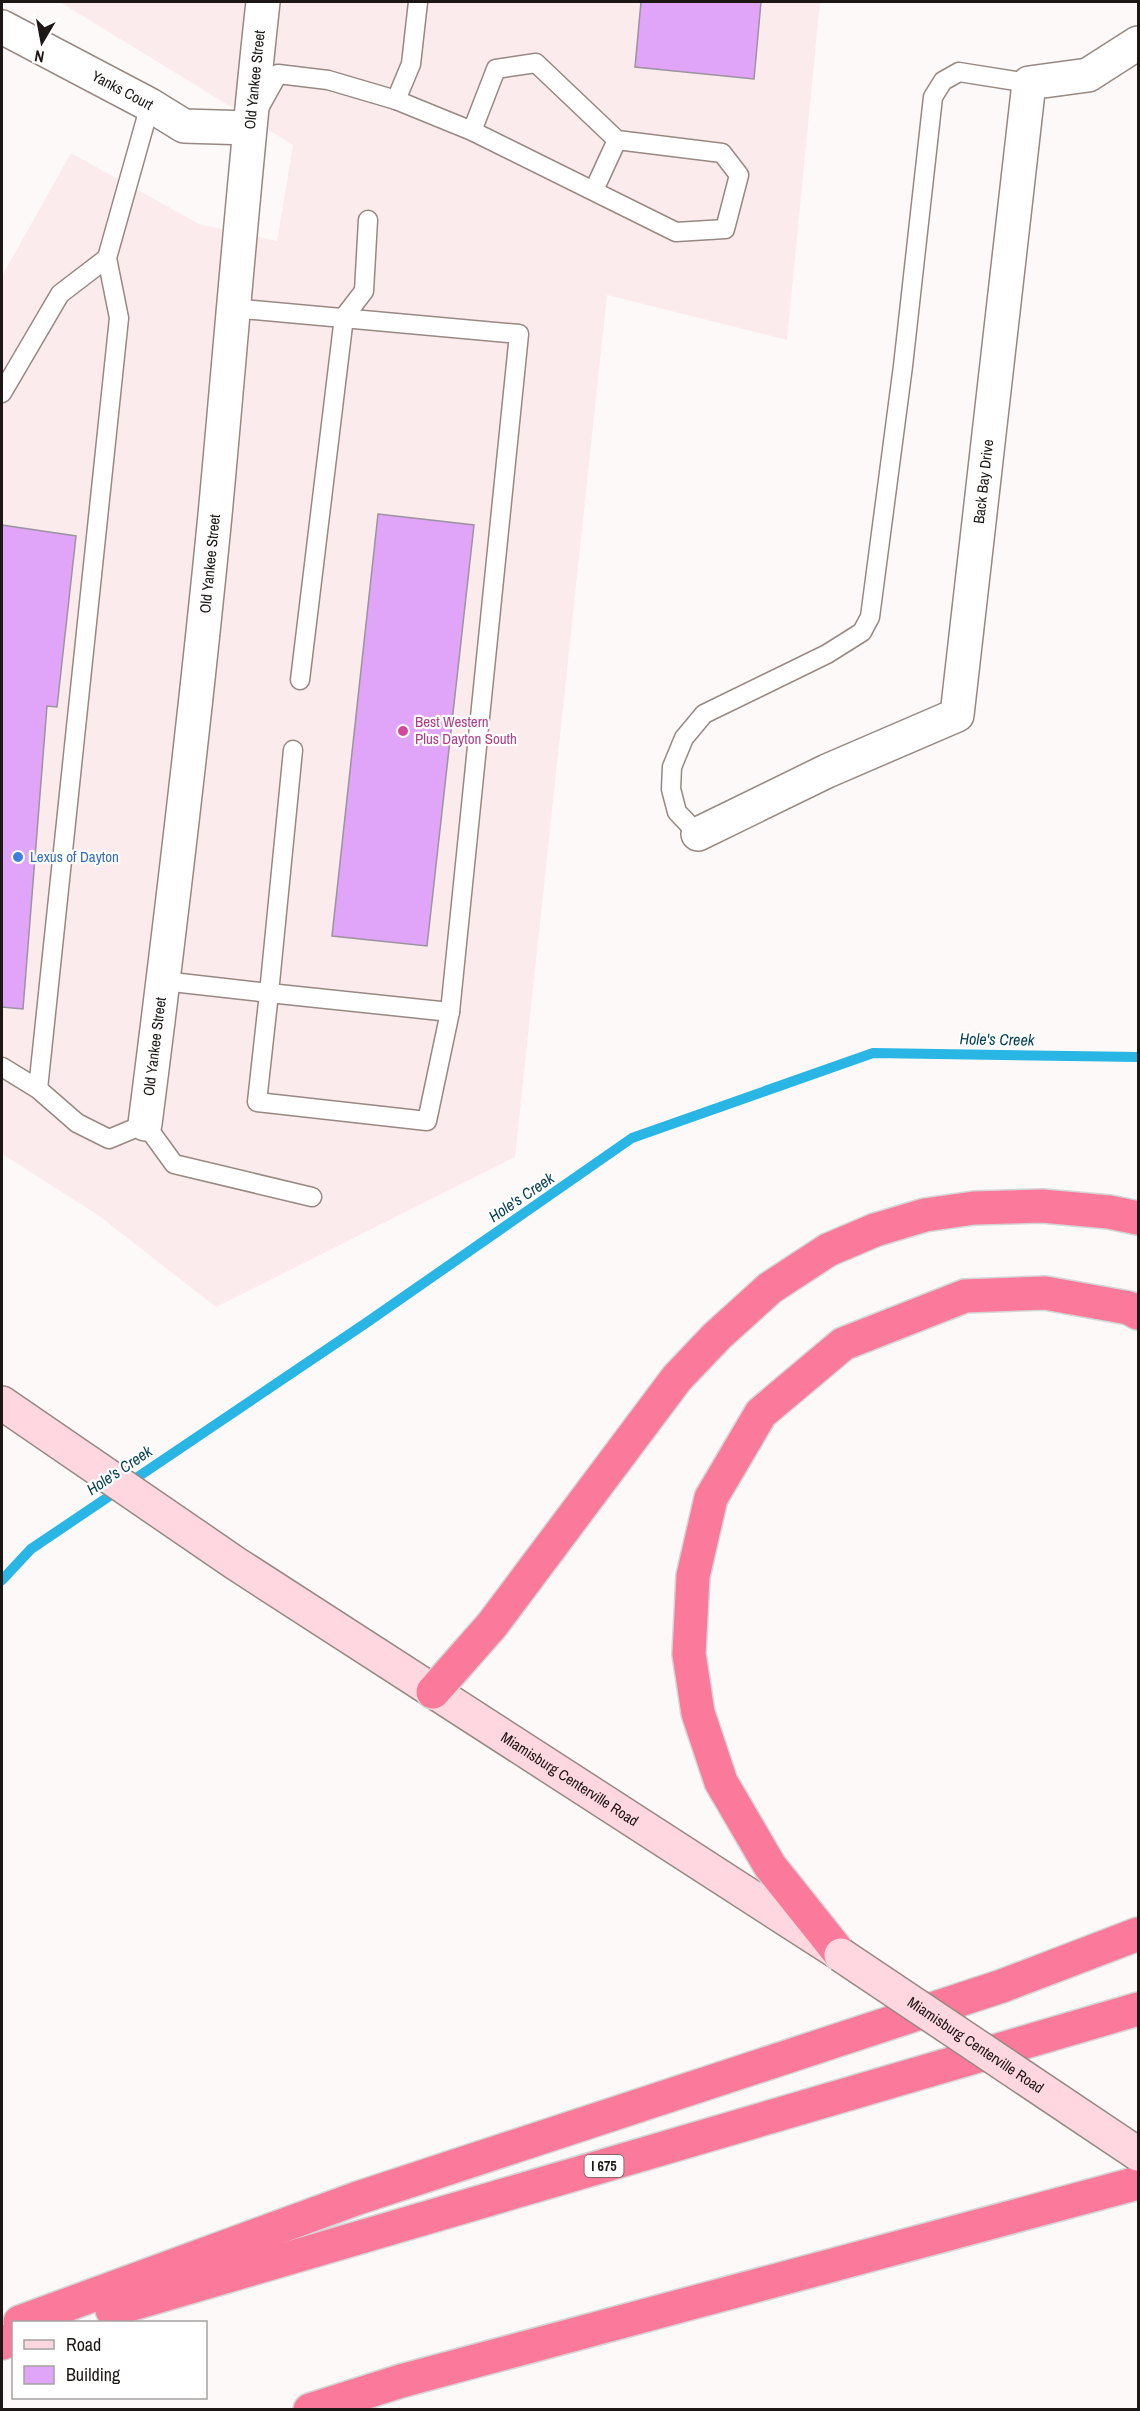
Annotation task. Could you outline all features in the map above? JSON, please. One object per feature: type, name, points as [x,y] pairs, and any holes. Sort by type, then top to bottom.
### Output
[{"type":"highway","points":[[433,1692],[492,1625],[677,1378],[717,1336],[770,1288],[828,1250],[875,1230],[925,1215],[974,1209],[1042,1206],[1109,1212],[1138,1218]]},
{"type":"highway","points":[[841,1955],[770,1866],[721,1782],[698,1713],[689,1654],[693,1576],[711,1498],[761,1413],[843,1344],[965,1296],[1045,1293],[1129,1308],[1138,1313]]},
{"type":"highway","points":[[23,2321],[358,2198],[1002,1986],[1138,1934]]},
{"type":"highway","name":"I 675","points":[[73,2321],[1138,2009]]},
{"type":"highway","points":[[310,2409],[446,2369],[1138,2183]]},
{"type":"main road","name":"Miamisburg Centerville Road","points":[[6,1406],[283,1595],[841,1955],[1138,2154]]},
{"type":"street","name":"Old Yankee Street","points":[[144,1124],[163,981],[215,516],[232,308],[263,2]]},
{"type":"street","name":"Yanks Court","points":[[2,27],[150,105],[184,126],[249,128]]},
{"type":"street","points":[[1029,83],[1088,75],[1136,49]]},
{"type":"street","name":"Back Bay Drive","points":[[698,834],[827,771],[957,715],[1029,83]]},
{"type":"lane","points":[[396,100],[411,64],[418,2]]},
{"type":"lane","points":[[249,128],[278,74],[328,80],[396,100],[472,131],[676,232],[725,229],[739,176],[722,153],[617,140],[536,63],[496,69],[472,131]]},
{"type":"lane","points":[[698,834],[677,813],[671,789],[672,767],[684,738],[704,714],[827,654],[862,632],[870,617],[903,366],[933,97],[943,81],[959,72],[1029,83]]},
{"type":"lane","points":[[38,1089],[119,318],[107,258],[150,105]]},
{"type":"lane","points":[[594,190],[617,140]]},
{"type":"lane","points":[[300,680],[344,318],[364,291],[368,220]]},
{"type":"lane","points":[[2,393],[60,294],[107,258]]},
{"type":"lane","points":[[232,308],[519,334],[450,1012],[427,1121],[257,1102],[293,750]]},
{"type":"lane","points":[[163,981],[450,1012]]},
{"type":"lane","points":[[2,1067],[38,1089],[77,1123],[109,1139],[144,1124],[174,1164],[312,1197]]},
{"type":"shaded area","points":[[60,2],[820,2],[787,340],[607,295],[515,1157],[216,1307],[98,1215],[2,1154],[2,276],[71,153],[199,224],[277,241],[293,145]]},
{"type":"building","points":[[641,2],[761,2],[754,79],[635,67]]},
{"type":"building","name":"Best Western Plus Dayton South","points":[[378,514],[474,525],[427,946],[332,936]]},
{"type":"building","name":"Lexus of Dayton","points":[[2,525],[76,536],[57,707],[47,706],[23,1009],[2,1007]]},
{"type":"waterway","name":"Hole's Creek","points":[[2,1580],[31,1549],[366,1323],[632,1138],[873,1053],[1138,1057]]},
{"type":"place","name":"Best Western Plus Dayton South","points":[[403,731]]},
{"type":"place","name":"Lexus of Dayton","points":[[18,857]]}]
